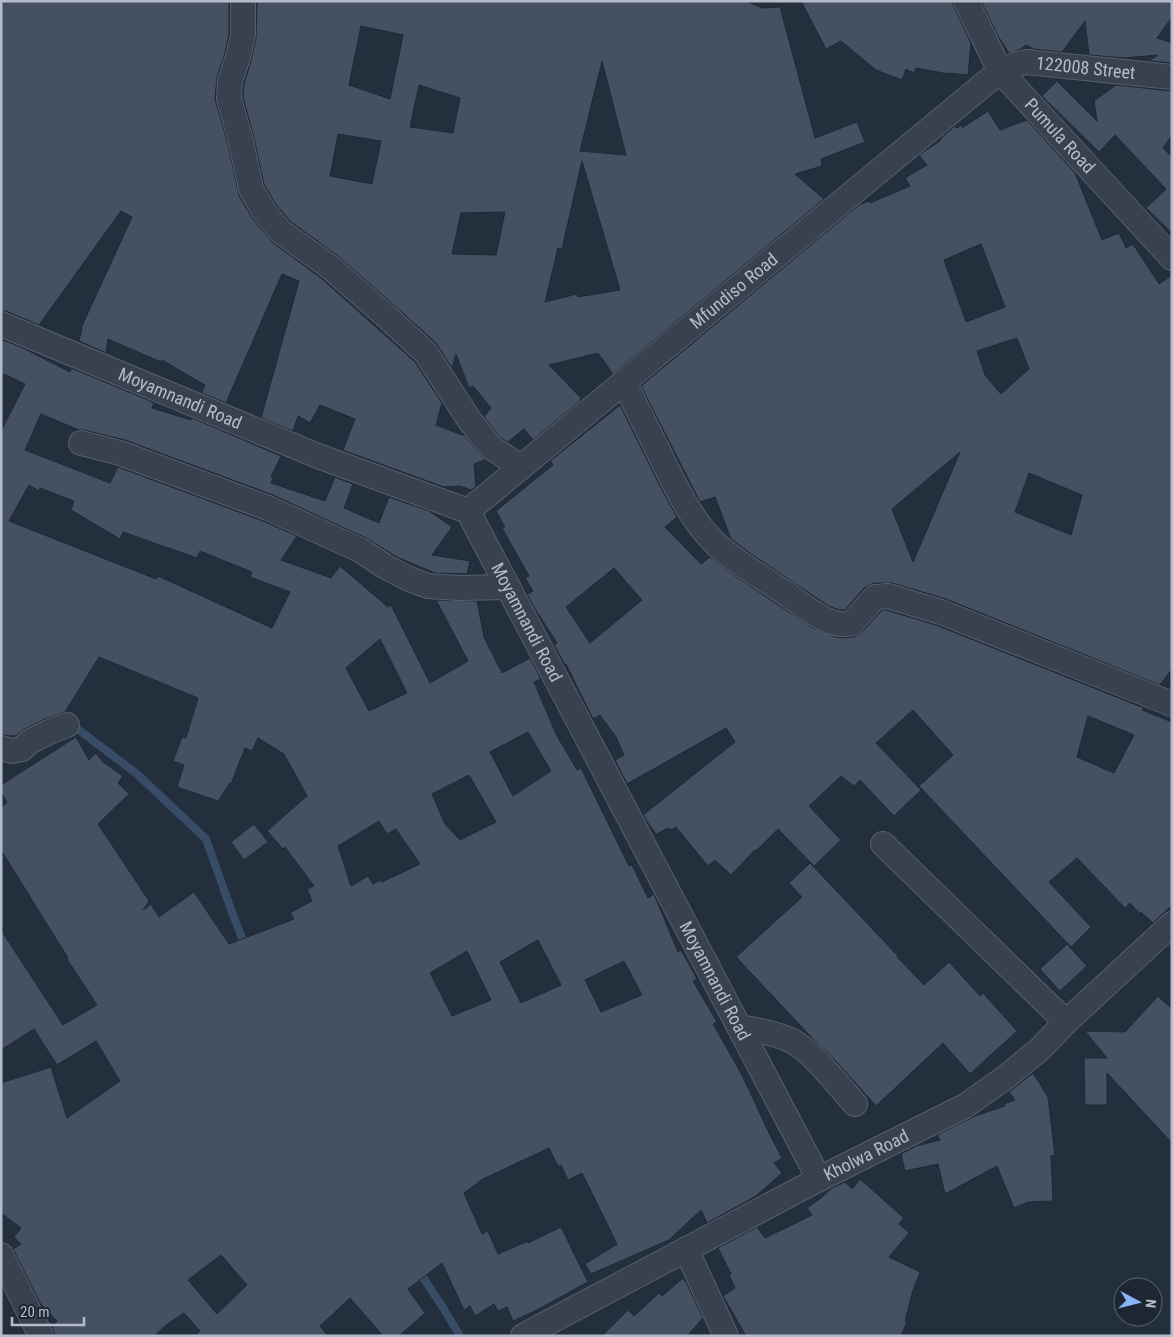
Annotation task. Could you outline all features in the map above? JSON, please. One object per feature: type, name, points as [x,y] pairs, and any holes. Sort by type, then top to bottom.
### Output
[{"type":"street","points":[[243,1],[243,35],[230,81],[229,99],[251,189],[264,211],[280,231],[330,267],[426,353],[470,421],[492,448],[521,467]]},
{"type":"street","name":"Pumula Road","points":[[966,1],[1000,72],[1172,258]]},
{"type":"street","name":"122008 Street","points":[[1000,72],[1017,64],[1027,62],[1172,77]]},
{"type":"street","name":"Mfundiso Road","points":[[468,511],[1000,72]]},
{"type":"street","name":"Moyamnandi Road","points":[[1,324],[318,456],[468,511],[819,1179]]},
{"type":"street","points":[[624,382],[684,504],[714,543],[732,559],[780,589],[816,615],[840,624],[848,624],[875,597],[888,596],[941,612],[1172,704]]},
{"type":"street","points":[[82,443],[120,453],[268,508],[360,550],[408,579],[428,586],[459,588],[508,587]]},
{"type":"street","points":[[1,748],[12,751],[22,749],[29,742],[67,725]]},
{"type":"street","points":[[883,844],[1066,1022]]},
{"type":"street","name":"Kholwa Road","points":[[523,1336],[819,1179],[965,1106],[1006,1077],[1040,1049],[1066,1022],[1172,924]]},
{"type":"street","points":[[739,1027],[768,1032],[792,1042],[811,1056],[855,1104]]},
{"type":"street","points":[[686,1249],[726,1336]]},
{"type":"street","points":[[1,1256],[41,1336]]},
{"type":"building","points":[[1,1],[229,1],[229,33],[217,77],[215,99],[228,144],[239,196],[253,219],[272,242],[321,278],[415,362],[442,403],[436,425],[465,436],[485,460],[474,464],[476,487],[471,490],[460,486],[444,487],[343,450],[355,419],[320,405],[310,423],[298,416],[293,431],[261,418],[299,281],[282,274],[226,403],[202,393],[205,385],[162,360],[161,362],[108,339],[106,353],[79,341],[81,328],[132,217],[121,211],[39,325],[6,311],[1,311]]},
{"type":"building","points":[[257,1],[746,1],[762,8],[780,7],[815,138],[857,122],[865,142],[821,159],[822,166],[795,174],[824,199],[613,374],[598,353],[549,365],[581,398],[580,401],[533,440],[524,429],[508,442],[501,438],[484,417],[491,408],[473,386],[469,388],[456,354],[452,368],[436,343],[339,257],[290,221],[275,203],[264,184],[243,97],[244,84],[256,38]],"holes":[[[361,26],[403,35],[390,99],[349,85]],[[602,61],[626,155],[580,151]],[[419,85],[460,98],[453,133],[410,127]],[[338,134],[381,141],[372,184],[330,176]],[[582,161],[620,290],[578,297],[577,294],[545,302],[558,248],[562,249]],[[505,212],[496,255],[452,254],[461,213]]]},
{"type":"building","points":[[801,1],[952,1],[971,43],[968,75],[948,74],[916,68],[914,73],[906,69],[902,80],[876,70],[841,41],[826,49]]},
{"type":"building","points":[[981,1],[1172,1],[1172,17],[1157,38],[1172,43],[1172,63],[1149,61],[1158,55],[1124,58],[1089,55],[1085,21],[1062,52],[1034,49],[1026,45],[1019,50],[1009,53],[998,36]]},
{"type":"building","points":[[1057,81],[1097,121],[1094,101],[1116,85],[1172,91],[1172,135],[1163,148],[1172,157],[1172,233],[1146,208],[1166,189],[1115,135],[1099,152],[1042,96]]},
{"type":"building","points":[[988,111],[1000,130],[1027,120],[1075,173],[1102,240],[1119,233],[1126,248],[1133,244],[1159,284],[1172,275],[1172,669],[1160,685],[946,599],[892,583],[874,583],[865,587],[845,610],[839,610],[827,605],[731,539],[715,497],[700,502],[641,386],[859,205],[869,201],[870,203],[910,186],[905,178],[927,165],[919,155],[941,140],[955,126],[957,128],[963,124],[962,128]],"holes":[[[981,244],[1005,307],[966,322],[944,260]],[[1017,338],[1029,369],[1001,394],[985,375],[977,351]],[[960,452],[913,562],[892,509]],[[1029,473],[1082,495],[1071,535],[1015,512]]]},
{"type":"building","points":[[1,339],[70,372],[71,368],[148,400],[154,403],[152,408],[191,420],[192,418],[281,456],[271,477],[273,478],[271,483],[325,501],[335,477],[353,484],[344,508],[379,523],[389,497],[429,511],[452,527],[432,555],[470,561],[467,574],[435,573],[397,557],[366,538],[273,495],[125,440],[79,430],[41,414],[25,450],[110,483],[118,467],[263,521],[297,536],[281,560],[331,578],[340,566],[388,607],[391,605],[430,683],[468,661],[436,600],[477,601],[484,637],[502,673],[530,658],[541,679],[534,682],[556,734],[577,770],[581,768],[629,866],[632,865],[648,898],[654,894],[678,952],[681,950],[697,979],[693,981],[717,1022],[713,1024],[742,1075],[782,1158],[774,1163],[782,1173],[756,1196],[707,1223],[701,1210],[669,1240],[591,1274],[585,1264],[617,1244],[582,1173],[568,1180],[561,1165],[558,1166],[549,1148],[483,1179],[464,1193],[482,1234],[488,1231],[498,1254],[528,1241],[528,1243],[561,1227],[588,1282],[513,1321],[507,1307],[498,1311],[494,1304],[475,1316],[470,1306],[464,1310],[442,1263],[408,1289],[425,1313],[399,1336],[383,1336],[350,1298],[320,1326],[328,1336],[195,1336],[200,1331],[184,1313],[154,1336],[55,1336],[52,1326],[57,1321],[40,1303],[13,1249],[21,1244],[14,1237],[21,1228],[1,1213],[1,1083],[51,1067],[67,1118],[120,1081],[96,1041],[57,1065],[34,1029],[1,1050],[1,930],[63,1025],[97,1005],[1,850],[1,808],[7,802],[1,793],[1,785],[76,737],[89,760],[96,753],[103,762],[123,776],[118,783],[129,794],[98,824],[149,901],[143,910],[151,904],[159,917],[194,892],[229,944],[294,919],[290,913],[312,901],[307,889],[314,886],[285,847],[283,849],[267,831],[307,796],[284,754],[258,738],[252,751],[245,748],[231,784],[218,801],[177,787],[184,765],[173,761],[182,737],[186,738],[198,698],[99,657],[65,712],[43,720],[15,736],[1,735],[1,431],[25,384],[4,374],[1,378]],"holes":[[[29,485],[39,491],[40,488],[74,501],[71,510],[120,539],[123,532],[197,558],[200,551],[252,572],[250,577],[290,592],[272,628],[158,576],[156,579],[9,521]],[[380,639],[407,693],[369,711],[346,668]],[[528,732],[551,771],[513,796],[490,752]],[[469,775],[496,822],[460,840],[445,824],[432,794]],[[379,821],[387,834],[396,829],[420,864],[382,882],[381,880],[373,884],[368,876],[351,886],[338,846]],[[538,940],[561,985],[521,1003],[500,962]],[[467,951],[491,1000],[452,1016],[430,973]],[[624,961],[642,995],[601,1012],[585,980]],[[221,1255],[247,1285],[217,1314],[188,1280]]]},
{"type":"building","points":[[620,405],[677,517],[665,527],[701,564],[710,557],[813,628],[835,637],[854,637],[862,632],[882,610],[886,610],[936,625],[1144,708],[1142,710],[1172,722],[1172,905],[1153,923],[1141,912],[1140,914],[1130,903],[1125,908],[1077,858],[1049,882],[1091,927],[1071,947],[919,786],[953,755],[913,710],[876,743],[921,790],[894,816],[860,780],[854,786],[841,776],[809,806],[841,840],[814,866],[778,829],[731,875],[715,860],[708,866],[676,827],[656,834],[643,815],[735,742],[726,728],[627,784],[615,760],[624,755],[616,737],[600,715],[593,719],[566,664],[554,645],[557,643],[527,594],[533,591],[525,578],[529,576],[502,528],[505,527],[496,511],[553,465],[550,461]],"holes":[[[614,568],[642,600],[590,643],[566,607]],[[1088,716],[1134,735],[1114,773],[1077,757]]]},
{"type":"building","points":[[254,824],[268,842],[244,860],[231,842]]},
{"type":"building","points":[[810,863],[924,985],[949,962],[980,996],[983,993],[1017,1031],[970,1074],[943,1043],[876,1106],[835,1060],[736,957],[802,897],[789,883]]},
{"type":"building","points":[[1067,944],[1087,966],[1060,991],[1040,969]]},
{"type":"building","points":[[1158,996],[1172,1009],[1172,1143],[1107,1073],[1107,1105],[1085,1105],[1084,1058],[1107,1058],[1085,1031],[1125,1032]]},
{"type":"building","points":[[1033,1073],[1048,1097],[1055,1155],[1051,1156],[1053,1201],[1028,1202],[1014,1208],[997,1166],[945,1194],[938,1164],[905,1171],[901,1154],[916,1146],[940,1140],[937,1135],[975,1116],[1005,1106],[1004,1104],[1015,1100],[1009,1092]]},
{"type":"building","points":[[860,1179],[904,1218],[899,1224],[909,1233],[889,1257],[920,1272],[912,1293],[905,1321],[907,1322],[901,1336],[746,1336],[723,1296],[735,1288],[729,1275],[731,1274],[718,1248],[757,1227],[765,1238],[812,1215],[807,1208],[832,1188],[845,1182],[852,1189]]},
{"type":"building","points":[[683,1278],[703,1318],[687,1336],[602,1336],[628,1310],[634,1316],[659,1293],[662,1296]]},
{"type":"waterway","points":[[71,724],[137,774],[206,839],[246,948]]},
{"type":"waterway","points":[[418,1270],[460,1336]]}]
